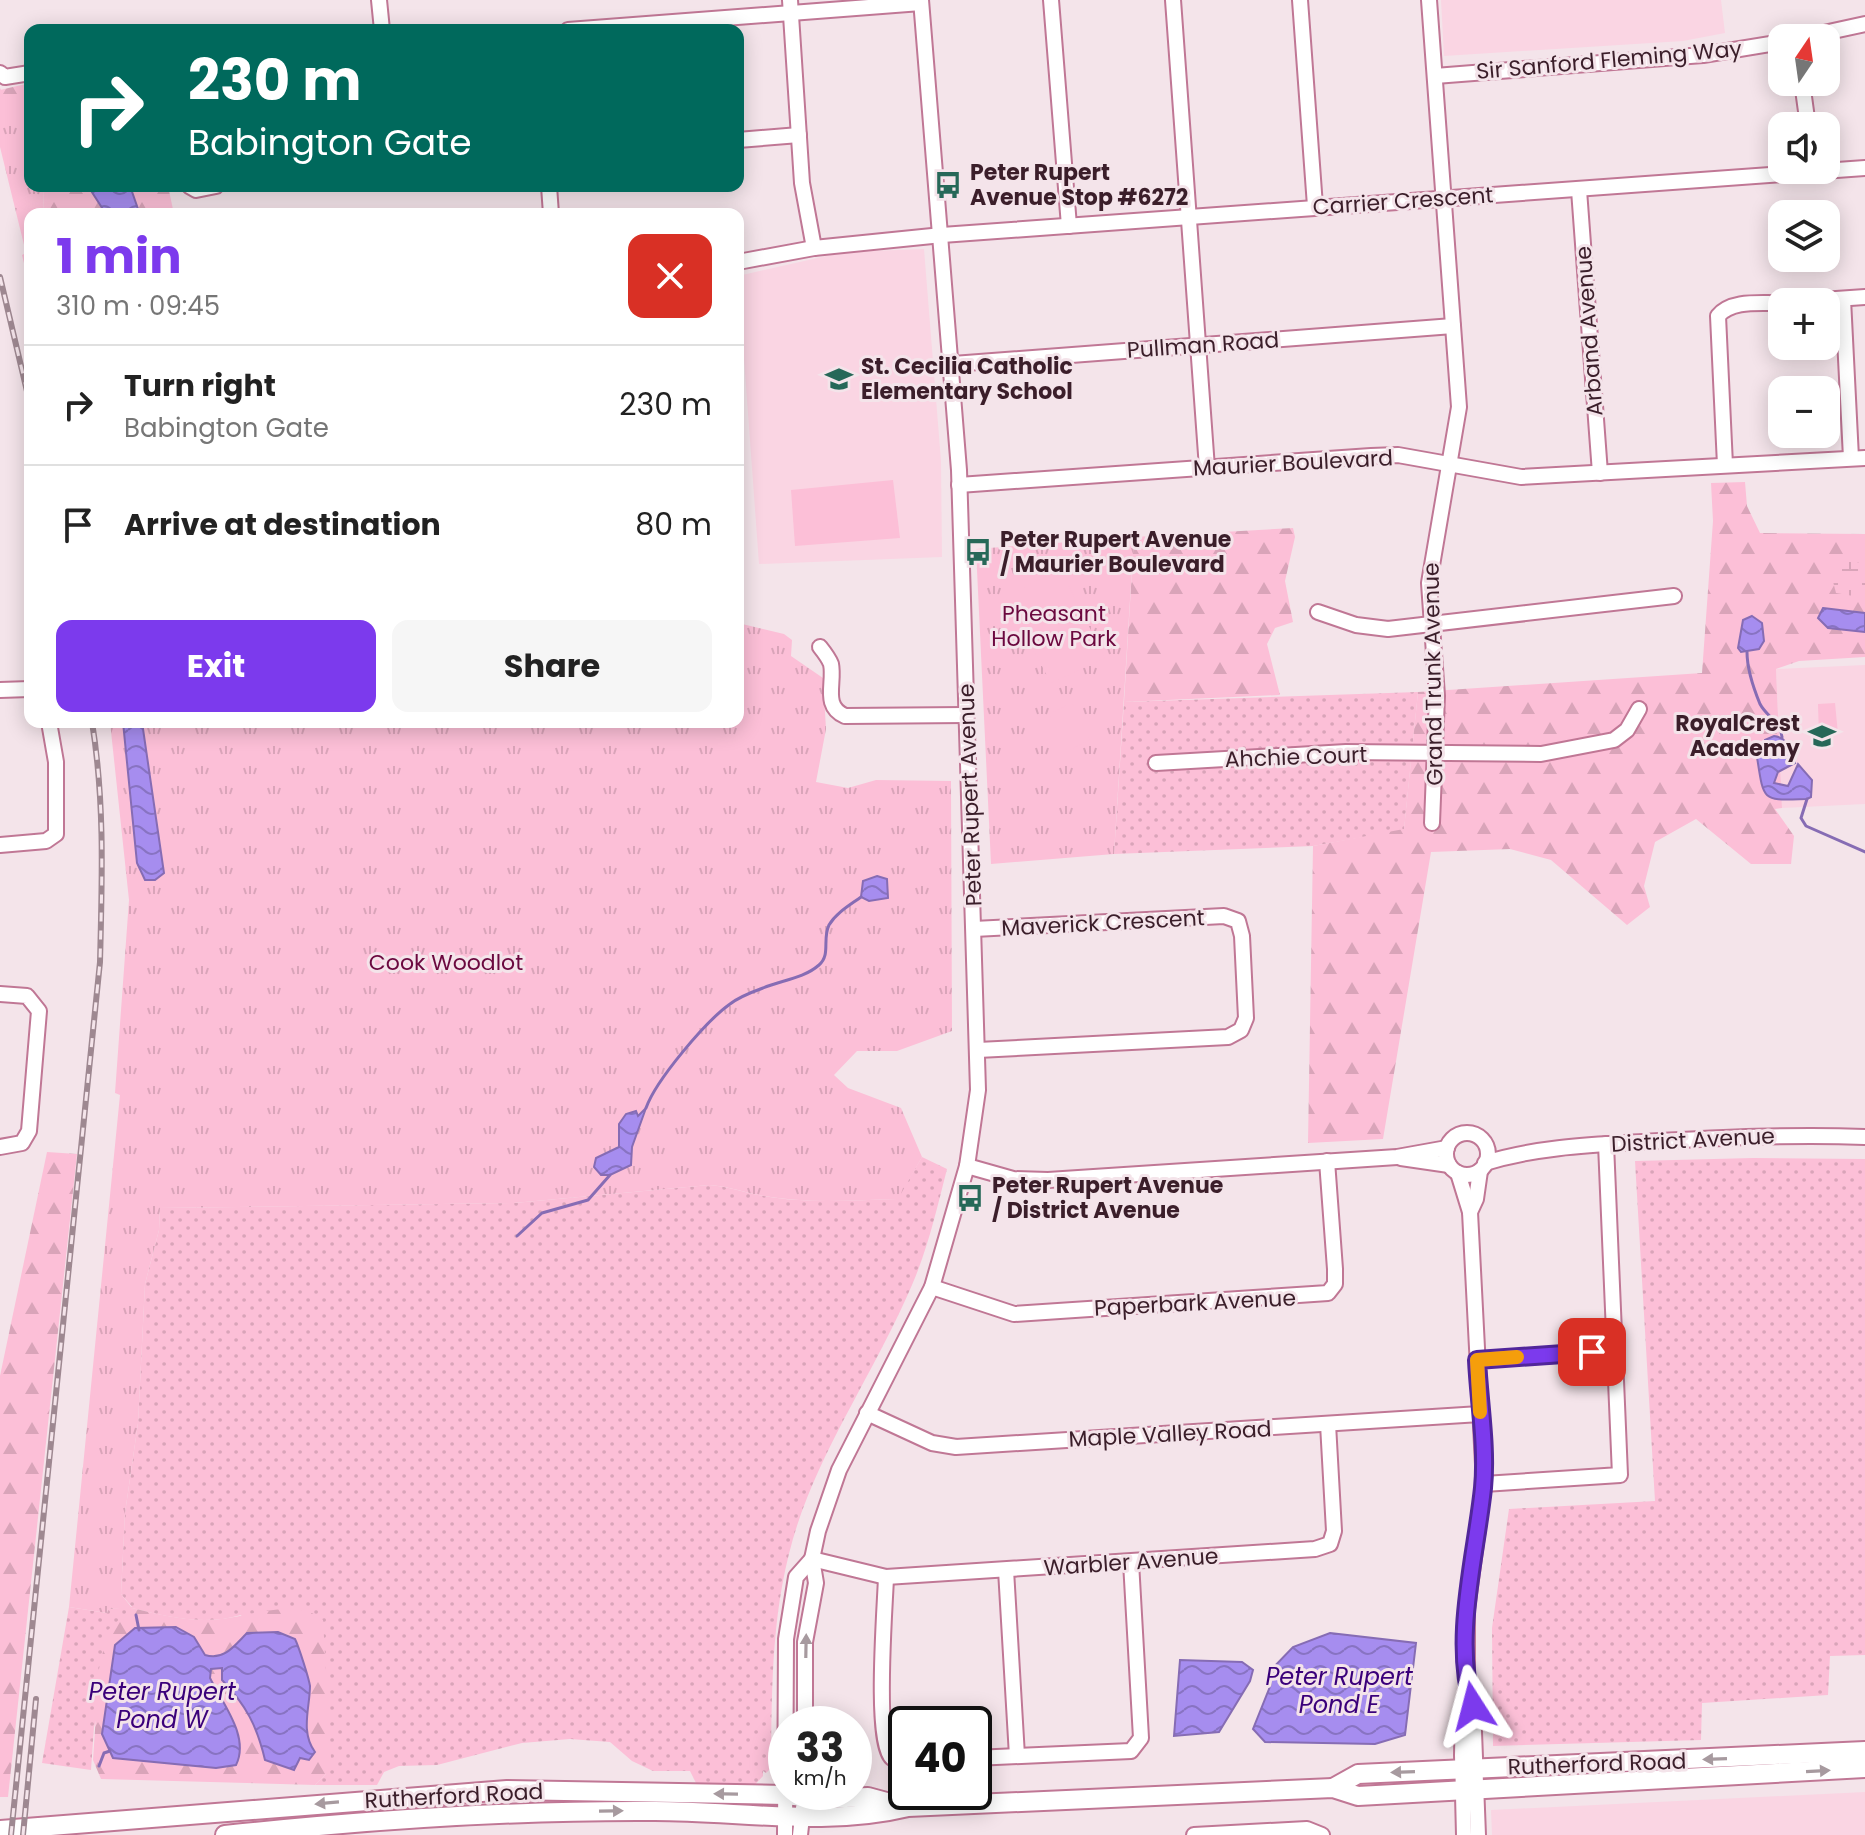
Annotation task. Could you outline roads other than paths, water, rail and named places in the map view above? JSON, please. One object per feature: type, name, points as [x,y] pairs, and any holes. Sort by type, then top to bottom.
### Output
[{"type":"main road","name":"Rutherford Road","points":[[1333,1788],[1358,1774],[1865,1751]]},
{"type":"main road","name":"Rutherford Road","points":[[872,1798],[908,1807],[1333,1788],[1358,1796],[1865,1768]]},
{"type":"main road","name":"Rutherford Road","points":[[0,1830],[507,1790],[768,1802]]},
{"type":"main road","name":"Rutherford Road","points":[[225,1835],[456,1814],[656,1811],[768,1805]]},
{"type":"street","points":[[379,0],[381,24]]},
{"type":"street","points":[[1051,0],[1069,226]]},
{"type":"street","points":[[1173,0],[1207,468]]},
{"type":"street","points":[[1300,0],[1315,206]]},
{"type":"street","name":"Grand Trunk Avenue","points":[[1429,0],[1459,407],[1431,557],[1431,625],[1437,696],[1432,823]]},
{"type":"street","points":[[624,24],[790,6],[921,1]]},
{"type":"street","name":"Peter Rupert Avenue","points":[[805,1706],[805,1642],[816,1583],[812,1559],[818,1531],[839,1470],[932,1287],[967,1166],[976,1123],[978,1050],[959,485],[953,364],[921,1]]},
{"type":"street","points":[[790,6],[802,183],[814,248]]},
{"type":"street","points":[[1840,29],[1865,24]]},
{"type":"street","name":"Sir Sanford Fleming Way","points":[[1435,76],[1703,55],[1768,44]]},
{"type":"street","points":[[0,73],[5,77],[24,74]]},
{"type":"street","points":[[744,140],[799,135]]},
{"type":"street","name":"Carrier Crescent","points":[[1840,169],[1865,168]]},
{"type":"street","name":"Carrier Crescent","points":[[744,261],[814,248],[942,235],[1768,175]]},
{"type":"street","name":"Arband Avenue","points":[[1579,190],[1600,473]]},
{"type":"street","points":[[1840,299],[1865,297]]},
{"type":"street","points":[[1843,299],[1858,458]]},
{"type":"street","points":[[1725,465],[1716,330],[1718,316],[1725,308],[1735,305],[1768,304]]},
{"type":"street","name":"Pullman Road","points":[[953,364],[1453,326]]},
{"type":"street","name":"Maurier Boulevard","points":[[959,485],[1398,455],[1521,477],[1858,458]]},
{"type":"street","points":[[1318,612],[1356,625],[1388,629],[1674,596]]},
{"type":"street","points":[[820,647],[831,663],[831,703],[836,713],[845,716],[966,715]]},
{"type":"street","points":[[0,690],[24,689]]},
{"type":"street","name":"Ahchie Court","points":[[1156,763],[1346,752],[1524,755],[1598,746],[1614,740],[1627,730],[1639,709]]},
{"type":"street","points":[[0,845],[46,841],[56,834],[56,762],[50,728]]},
{"type":"street","name":"Maverick Crescent","points":[[974,929],[1224,916],[1238,921],[1242,936],[1246,1018],[1241,1030],[1228,1037],[978,1050]]},
{"type":"street","points":[[0,994],[27,996],[39,1011],[29,1131],[22,1143],[0,1147]]},
{"type":"street","points":[[1470,1212],[1476,1199],[1486,1145],[1476,1136],[1463,1133],[1453,1138],[1447,1148],[1470,1212],[1484,1484],[1467,1609],[1467,1688],[1473,1706],[1470,1790],[1478,1835]]},
{"type":"street","name":"District Avenue","points":[[1482,1167],[1522,1152],[1606,1144],[1777,1134],[1865,1137]]},
{"type":"street","points":[[1484,1484],[1620,1475],[1606,1144]]},
{"type":"street","name":"District Avenue","points":[[1486,1145],[1522,1152]]},
{"type":"street","points":[[967,1166],[1013,1179],[1048,1180],[1397,1157],[1447,1148]]},
{"type":"street","points":[[1397,1157],[1469,1175],[1482,1167]]},
{"type":"street","name":"Paperbark Avenue","points":[[932,1287],[1014,1314],[1328,1293],[1335,1284],[1335,1269],[1327,1161]]},
{"type":"street","points":[[1477,1360],[1614,1351]]},
{"type":"street","name":"Maple Valley Road","points":[[867,1413],[932,1443],[956,1447],[1480,1414]]},
{"type":"street","name":"Warbler Avenue","points":[[812,1559],[886,1577],[1315,1549],[1330,1544],[1334,1531],[1328,1424]]},
{"type":"street","name":"Peter Rupert Avenue","points":[[790,1706],[786,1639],[796,1577],[812,1559]]},
{"type":"street","points":[[992,1757],[1131,1751],[1138,1746],[1141,1738],[1131,1562]]},
{"type":"street","points":[[1006,1570],[1017,1756]]},
{"type":"street","points":[[886,1577],[882,1687],[885,1749],[888,1753]]},
{"type":"street","points":[[1464,1835],[1470,1790]]},
{"type":"street","points":[[785,1835],[794,1810]]},
{"type":"street","points":[[797,1810],[800,1835]]},
{"type":"street","points":[[1194,1835],[1307,1829],[1322,1835]]},
{"type":"water","points":[[92,192],[132,192],[138,208],[102,208]]},
{"type":"water","points":[[1823,608],[1865,613],[1865,632],[1828,628],[1818,618]]},
{"type":"water","points":[[1752,616],[1762,623],[1764,641],[1759,649],[1741,652],[1738,648],[1743,620]]},
{"type":"water","points":[[124,728],[143,728],[164,873],[155,880],[145,880],[137,863]]},
{"type":"water","points":[[1774,736],[1786,742],[1795,763],[1778,772],[1774,783],[1788,786],[1798,764],[1812,780],[1811,797],[1773,798],[1764,791],[1757,757],[1765,748],[1765,740]]},
{"type":"water","points":[[877,876],[887,879],[888,898],[869,901],[861,897],[863,881]]},
{"type":"water","points":[[646,1108],[632,1147],[631,1165],[610,1175],[601,1175],[594,1167],[596,1158],[619,1147],[619,1124],[626,1114],[636,1111],[638,1116]]},
{"type":"water","name":"Peter Rupert Pond W","points":[[176,1627],[194,1637],[205,1655],[212,1656],[228,1651],[247,1633],[278,1632],[295,1639],[310,1686],[307,1728],[315,1752],[309,1760],[300,1758],[294,1770],[265,1760],[250,1717],[222,1680],[222,1668],[211,1669],[210,1678],[237,1732],[240,1743],[236,1765],[216,1768],[113,1758],[102,1734],[115,1645],[135,1628]]},
{"type":"water","name":"Peter Rupert Pond E","points":[[1330,1633],[1416,1643],[1405,1735],[1375,1744],[1265,1742],[1253,1729],[1271,1684],[1270,1671],[1293,1647]]},
{"type":"water","points":[[1180,1660],[1242,1662],[1253,1670],[1250,1681],[1219,1732],[1174,1736]]},
{"type":"waterway","points":[[1747,652],[1751,678],[1760,704],[1779,727],[1782,737]]},
{"type":"waterway","points":[[1807,799],[1801,818],[1806,826],[1865,852]]},
{"type":"waterway","points":[[646,1108],[671,1067],[720,1012],[746,995],[799,976],[819,965],[825,956],[829,925],[839,913],[861,897]]},
{"type":"waterway","points":[[517,1236],[542,1213],[588,1200],[610,1175]]},
{"type":"waterway","points":[[136,1615],[139,1630]]},
{"type":"waterway","points":[[99,1766],[104,1753],[110,1751]]},
{"type":"railway","points":[[0,277],[24,379]]},
{"type":"railway","points":[[11,1835],[100,962],[101,812],[93,728]]},
{"type":"railway","points":[[23,1835],[36,1699]]},
{"type":"place","name":"Peter Rupert Avenue Stop #6272","points":[[948,185]]},
{"type":"place","name":"St. Cecilia Catholic Elementary School","points":[[839,379]]},
{"type":"place","name":"Peter Rupert Avenue / Maurier Boulevard","points":[[978,552]]},
{"type":"place","name":"RoyalCrest Academy","points":[[1822,736]]},
{"type":"place","name":"Peter Rupert Avenue / District Avenue","points":[[970,1198]]},
{"type":"park label","name":"Pheasant Hollow Park","points":[[1054,626]]},
{"type":"park label","name":"Cook Woodlot","points":[[446,962]]}]
